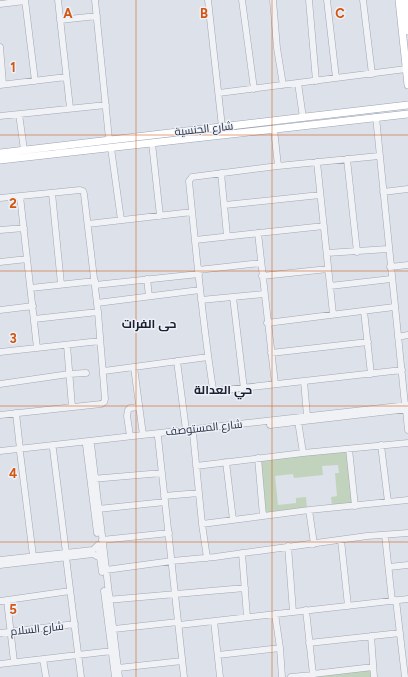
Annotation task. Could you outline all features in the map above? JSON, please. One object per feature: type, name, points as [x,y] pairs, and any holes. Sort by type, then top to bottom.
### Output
[{"type":"main road","points":[[399,0],[408,85]]},
{"type":"main road","points":[[405,0],[408,31]]},
{"type":"main road","name":"شارع الجنسية","points":[[0,153],[408,105]]},
{"type":"main road","name":"شارع الجنسية","points":[[0,160],[408,114]]},
{"type":"main road","points":[[174,132],[174,141]]},
{"type":"main road","points":[[164,133],[165,142]]},
{"type":"street","points":[[0,4],[25,0],[35,81]]},
{"type":"street","points":[[58,0],[70,108]]},
{"type":"street","points":[[95,0],[110,139]]},
{"type":"street","points":[[208,0],[222,126]]},
{"type":"street","points":[[243,0],[254,89]]},
{"type":"street","points":[[273,0],[283,85]]},
{"type":"street","points":[[309,0],[316,81]]},
{"type":"street","points":[[327,0],[336,78]]},
{"type":"street","points":[[363,0],[372,74]]},
{"type":"street","points":[[60,20],[96,16]]},
{"type":"street","points":[[0,47],[2,85],[66,77]]},
{"type":"street","points":[[219,93],[407,69]]},
{"type":"street","points":[[298,83],[303,118]]},
{"type":"street","points":[[0,116],[106,105]]},
{"type":"street","points":[[19,114],[24,150]]},
{"type":"street","points":[[376,117],[391,279],[407,407],[408,430]]},
{"type":"street","points":[[274,129],[278,166]]},
{"type":"street","points":[[152,143],[160,216]]},
{"type":"street","points":[[110,148],[121,220]]},
{"type":"street","points":[[379,156],[278,166],[192,177],[190,179],[192,212],[201,300],[208,357],[213,389],[215,391],[402,370]]},
{"type":"street","points":[[347,159],[357,252]]},
{"type":"street","points":[[316,162],[333,314]]},
{"type":"street","points":[[221,173],[227,236]]},
{"type":"street","points":[[383,192],[408,189]]},
{"type":"street","points":[[0,198],[80,190],[83,192],[95,283],[106,399],[101,404],[0,415]]},
{"type":"street","points":[[52,193],[61,284]]},
{"type":"street","points":[[225,205],[320,195]]},
{"type":"street","points":[[20,196],[38,348]]},
{"type":"street","points":[[88,224],[192,212]]},
{"type":"street","points":[[195,240],[324,226]]},
{"type":"street","points":[[0,230],[24,228]]},
{"type":"street","points":[[258,233],[275,384]]},
{"type":"street","points":[[327,253],[388,249]]},
{"type":"street","points":[[0,262],[27,259]]},
{"type":"street","points":[[31,288],[61,284],[147,279],[261,262]]},
{"type":"street","points":[[390,267],[408,265]]},
{"type":"street","points":[[262,276],[328,268]]},
{"type":"street","points":[[147,279],[148,296]]},
{"type":"street","points":[[330,286],[391,279]]},
{"type":"street","points":[[97,303],[200,290]]},
{"type":"street","points":[[201,300],[264,294]]},
{"type":"street","points":[[233,297],[244,388]]},
{"type":"street","points":[[0,310],[32,306]]},
{"type":"street","points":[[267,322],[394,307]]},
{"type":"street","points":[[364,311],[371,374]]},
{"type":"street","points":[[34,319],[98,312]]},
{"type":"street","points":[[398,337],[408,335]]},
{"type":"street","points":[[0,352],[100,341]]},
{"type":"street","points":[[271,353],[368,342]]},
{"type":"street","points":[[67,345],[72,407]]},
{"type":"street","points":[[104,371],[208,357]]},
{"type":"street","points":[[177,361],[186,430]]},
{"type":"street","points":[[134,367],[143,435]]},
{"type":"street","points":[[0,384],[86,373]]},
{"type":"street","points":[[304,381],[307,416]]},
{"type":"street","points":[[130,436],[127,416],[128,410],[130,408],[139,407]]},
{"type":"street","name":"شارع المستوصف","points":[[43,448],[53,449],[193,433],[216,428],[307,416],[335,415],[407,407]]},
{"type":"street","points":[[16,413],[33,556]]},
{"type":"street","name":"شارع المستوصف","points":[[1,452],[186,430],[298,422],[335,415]]},
{"type":"street","points":[[298,422],[303,453]]},
{"type":"street","points":[[193,433],[207,558]]},
{"type":"street","points":[[158,437],[184,677]]},
{"type":"street","points":[[196,466],[349,448],[408,443]]},
{"type":"street","points":[[88,445],[98,509],[100,558],[114,629],[119,677]]},
{"type":"street","points":[[381,446],[388,502]]},
{"type":"street","points":[[349,448],[355,506]]},
{"type":"street","points":[[53,449],[81,677]]},
{"type":"street","points":[[258,458],[262,516]]},
{"type":"street","points":[[226,462],[233,520]]},
{"type":"street","points":[[93,479],[162,473]]},
{"type":"street","points":[[93,479],[100,542],[106,570],[115,677]]},
{"type":"street","points":[[98,509],[199,494]]},
{"type":"street","points":[[202,524],[310,510],[408,500]]},
{"type":"street","points":[[310,510],[314,544]]},
{"type":"street","points":[[93,552],[100,542],[168,533]]},
{"type":"street","points":[[106,570],[207,558],[288,546],[408,533]]},
{"type":"street","points":[[385,535],[405,677]]},
{"type":"street","points":[[341,540],[348,606]]},
{"type":"street","points":[[288,546],[293,612]]},
{"type":"street","points":[[0,565],[93,552],[100,558]]},
{"type":"street","points":[[242,553],[247,617]]},
{"type":"street","points":[[0,560],[33,556],[66,555]]},
{"type":"street","points":[[389,567],[408,565]]},
{"type":"street","points":[[108,600],[245,588]]},
{"type":"street","points":[[0,601],[70,591]]},
{"type":"street","points":[[114,629],[214,621],[408,599]]},
{"type":"street","points":[[7,600],[14,662]]},
{"type":"street","points":[[306,610],[313,674]]},
{"type":"street","points":[[275,614],[280,648],[282,677]]},
{"type":"street","points":[[214,621],[220,677]]},
{"type":"street","name":"شارع السلام","points":[[0,633],[74,624]]},
{"type":"street","points":[[309,643],[400,633]]},
{"type":"street","points":[[371,636],[374,677]]},
{"type":"street","points":[[218,655],[280,648]]},
{"type":"street","points":[[0,664],[112,651]]},
{"type":"street","points":[[43,659],[46,677]]},
{"type":"street","points":[[118,668],[182,661]]},
{"type":"street","points":[[291,677],[373,667]]},
{"type":"green space","points":[[347,451],[353,504],[332,506],[331,497],[337,496],[335,473],[339,473],[338,465],[322,466],[323,475],[294,478],[293,474],[275,476],[278,505],[296,503],[296,498],[306,497],[307,509],[266,513],[261,460]]},
{"type":"green space","points":[[372,669],[373,677],[294,677]]},
{"type":"district","name":"حی الفرات","points":[[149,324]]},
{"type":"district","name":"حي العدالة","points":[[223,390]]}]
